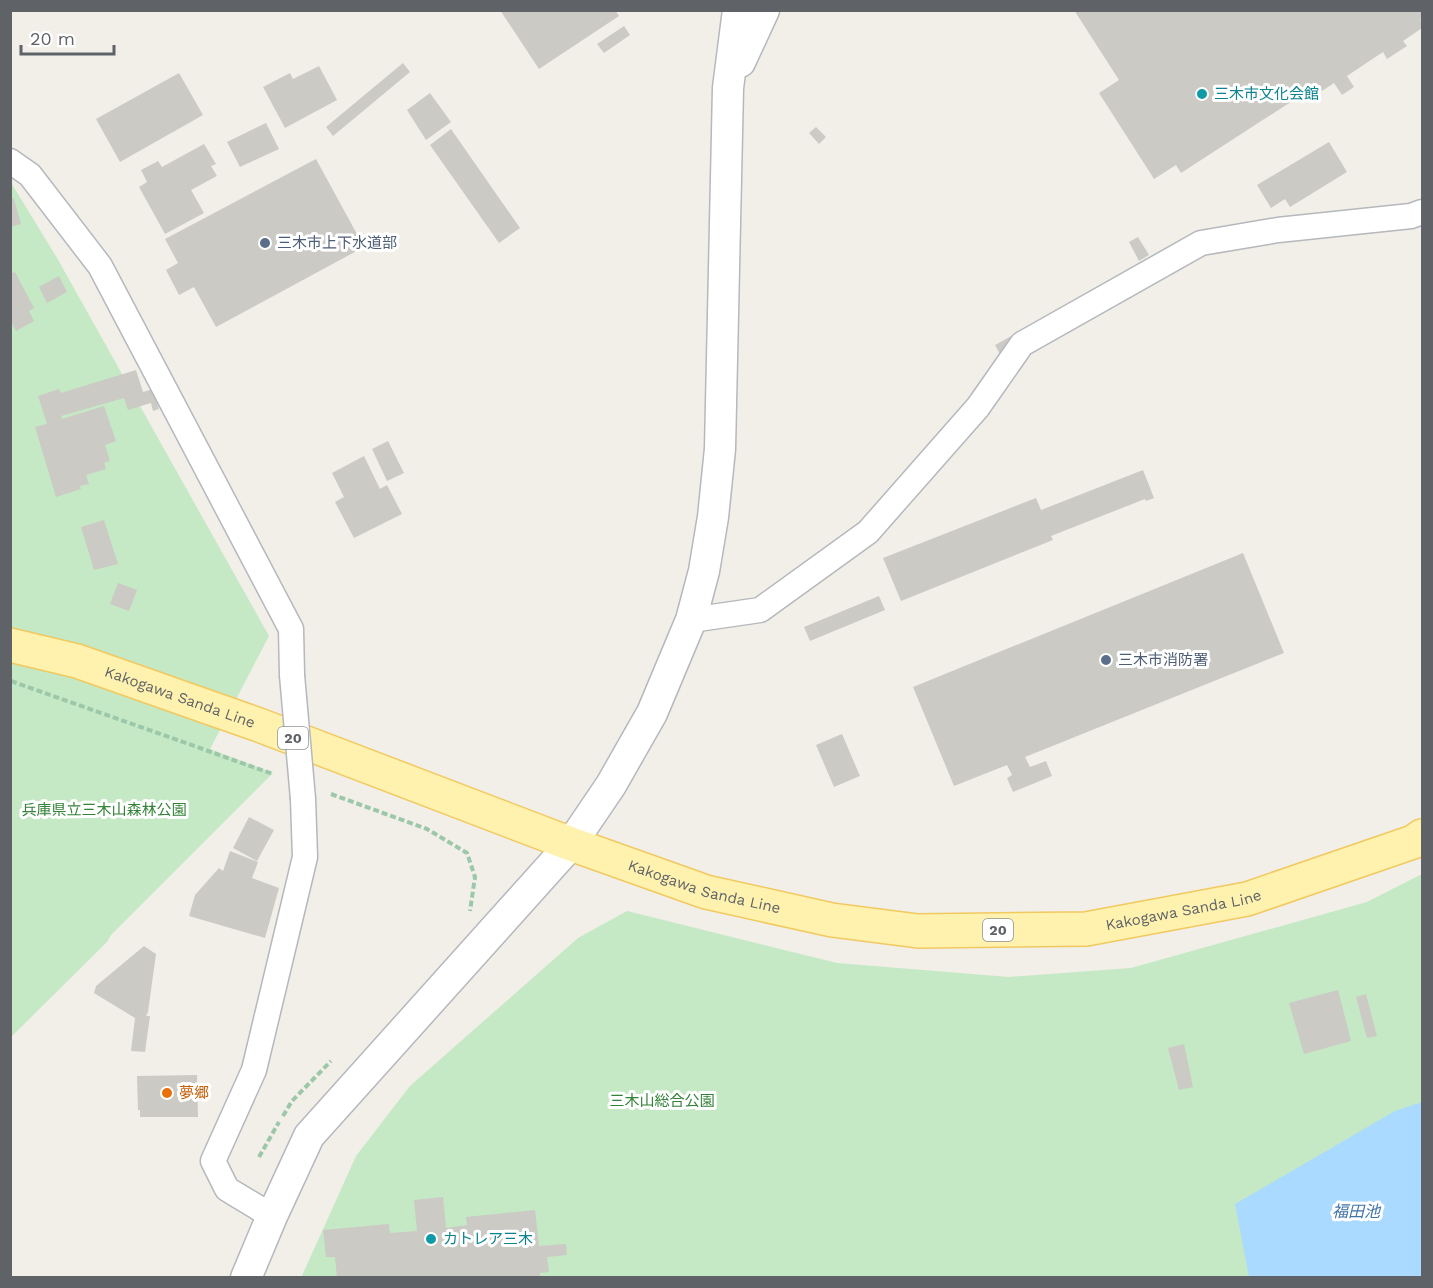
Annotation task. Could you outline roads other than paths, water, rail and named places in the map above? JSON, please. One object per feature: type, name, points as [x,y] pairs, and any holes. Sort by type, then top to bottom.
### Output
[{"type":"main road","name":"Kakogawa Sanda Line","points":[[10,645],[77,661],[259,725],[570,844],[706,892],[832,921],[918,931],[1086,929],[1246,899],[1413,842],[1422,836]]},
{"type":"street","points":[[246,1278],[309,1136],[570,844],[611,785],[652,713],[691,620],[704,572],[720,449],[728,88],[738,10]]},
{"type":"street","points":[[728,88],[764,10]]},
{"type":"street","points":[[10,161],[30,175],[100,266],[291,629],[292,675],[303,798],[305,857],[254,1070],[213,1161],[227,1189],[272,1216]]},
{"type":"street","points":[[691,620],[760,610],[868,532],[978,407],[1022,344],[1201,243],[1278,230],[1411,216],[1422,212]]},
{"type":"water","name":"福田池","points":[[1422,1102],[1422,1277],[1249,1277],[1235,1204],[1395,1111]]},
{"type":"place","name":"三木市文化会館","points":[[1202,94]]},
{"type":"place","name":"三木市上下水道部","points":[[265,243]]},
{"type":"place","name":"三木市消防署","points":[[1106,660]]},
{"type":"place","name":"夢郷","points":[[167,1093]]},
{"type":"place","name":"カトレア三木","points":[[431,1239]]},
{"type":"park label","name":"兵庫県立三木山森林公園","points":[[104,810]]},
{"type":"park label","name":"三木山総合公園","points":[[662,1101]]}]
